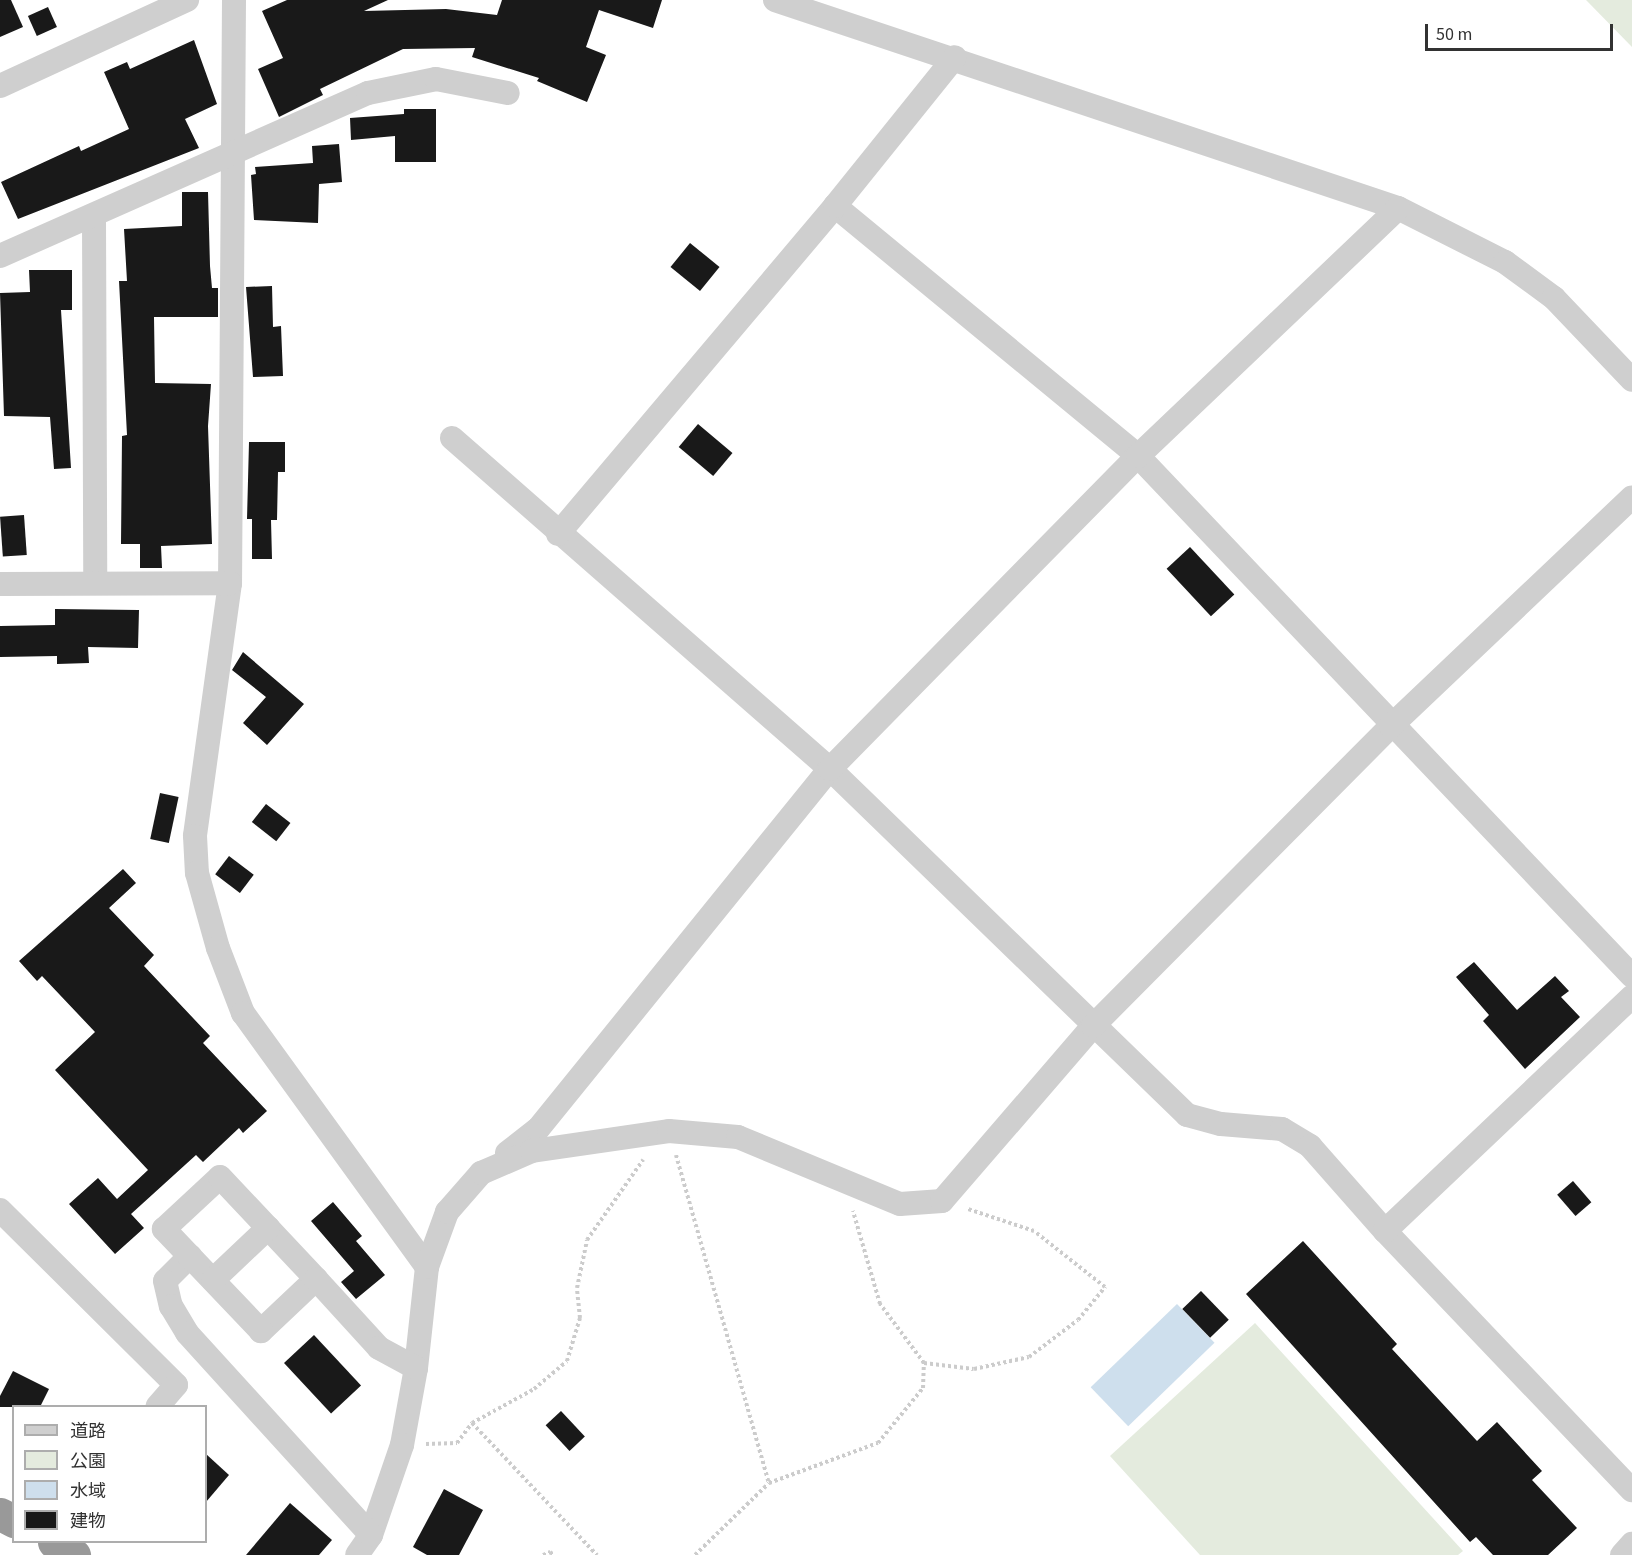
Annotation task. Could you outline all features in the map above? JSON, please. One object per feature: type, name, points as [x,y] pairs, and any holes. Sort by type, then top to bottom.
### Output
[{"type":"highway","points":[[56,1543],[74,1555]]},
{"type":"street","points":[[0,86],[187,0]]},
{"type":"street","points":[[234,0],[231,152],[230,583],[195,836],[197,873],[218,948],[243,1013],[427,1266]]},
{"type":"street","points":[[775,0],[955,57],[1398,208],[1513,268],[1554,297],[1632,380]]},
{"type":"street","points":[[558,534],[836,206],[955,57]]},
{"type":"street","points":[[0,256],[94,217],[231,152],[368,93],[436,79],[508,93]]},
{"type":"street","points":[[836,206],[1138,456],[1390,726],[1632,976]]},
{"type":"street","points":[[357,1555],[371,1535],[402,1445],[416,1368],[427,1266],[447,1212],[481,1173],[538,1129],[830,769],[1138,456],[1398,208]]},
{"type":"street","points":[[94,217],[95,583]]},
{"type":"street","points":[[452,438],[558,534],[830,769],[1187,1115],[1221,1124],[1282,1129],[1310,1146],[1385,1231],[1632,1490]]},
{"type":"street","points":[[481,1173],[532,1151],[669,1131],[738,1137],[900,1204],[942,1200],[1093,1026],[1390,726],[1632,497]]},
{"type":"street","points":[[0,584],[230,583]]},
{"type":"street","points":[[1385,1231],[1632,997]]},
{"type":"street","points":[[316,1279],[261,1331],[165,1229],[220,1177],[316,1279],[379,1348],[416,1368]]},
{"type":"street","points":[[0,1210],[176,1385],[160,1405]]},
{"type":"street","points":[[213,1280],[268,1228]]},
{"type":"street","points":[[190,1256],[165,1281],[171,1306],[187,1333],[371,1535]]},
{"type":"street","points":[[1622,1555],[1632,1544]]},
{"type":"path","points":[[402,1445],[457,1443],[472,1423],[534,1389],[567,1361],[580,1318],[577,1288],[587,1240],[628,1176],[669,1131]]},
{"type":"path","points":[[669,1131],[769,1483]]},
{"type":"path","points":[[695,1555],[769,1483],[878,1443],[923,1388],[924,1363],[880,1304],[844,1181]]},
{"type":"path","points":[[924,1363],[974,1369],[1029,1357],[1078,1320],[1105,1287],[1034,1231],[942,1200]]},
{"type":"path","points":[[472,1423],[597,1555]]},
{"type":"path","points":[[543,1555],[550,1552],[554,1555]]},
{"type":"green space","points":[[1586,0],[1632,0],[1632,47]]},
{"type":"green space","points":[[1255,1323],[1463,1551],[1458,1555],[1200,1555],[1110,1456]]},
{"type":"water","points":[[1177,1304],[1215,1343],[1128,1426],[1091,1387]]},
{"type":"building","points":[[0,0],[11,0],[23,27],[0,37]]},
{"type":"building","points":[[287,0],[388,0],[364,11],[446,9],[497,15],[502,0],[662,0],[653,28],[599,10],[586,47],[606,55],[587,102],[537,81],[539,78],[472,57],[475,48],[403,49],[320,89],[323,95],[279,117],[258,69],[283,58],[262,11]]},
{"type":"building","points":[[48,7],[57,27],[37,36],[28,16]]},
{"type":"building","points":[[194,40],[217,104],[185,119],[199,148],[18,219],[1,182],[79,146],[81,151],[129,129],[104,72],[127,62],[130,69]]},
{"type":"building","points":[[404,109],[436,109],[436,162],[395,162],[395,136],[351,140],[350,118],[404,114]]},
{"type":"building","points":[[339,144],[342,182],[319,184],[318,223],[254,220],[251,175],[256,174],[255,167],[313,163],[312,146]]},
{"type":"building","points":[[182,192],[208,192],[210,266],[212,288],[218,288],[218,317],[154,317],[155,383],[211,384],[208,426],[212,544],[161,546],[162,568],[140,568],[140,544],[121,544],[122,436],[127,435],[119,281],[127,281],[124,229],[182,226]]},
{"type":"building","points":[[690,243],[720,267],[700,291],[670,267]]},
{"type":"building","points":[[29,270],[72,270],[72,310],[61,310],[71,468],[54,469],[50,417],[4,416],[0,293],[30,292]]},
{"type":"building","points":[[272,286],[273,327],[281,326],[283,376],[253,377],[246,287]]},
{"type":"building","points":[[698,424],[732,453],[713,476],[679,447]]},
{"type":"building","points":[[249,442],[285,442],[285,472],[278,472],[277,520],[271,520],[272,559],[252,559],[252,519],[247,519]]},
{"type":"building","points":[[24,515],[27,555],[3,557],[0,517]]},
{"type":"building","points":[[1190,547],[1234,595],[1211,616],[1167,569]]},
{"type":"building","points":[[55,609],[139,610],[138,648],[88,647],[89,663],[57,664],[57,656],[0,657],[0,626],[55,625]]},
{"type":"building","points":[[243,652],[304,704],[267,745],[243,723],[266,697],[232,670]]},
{"type":"building","points":[[160,793],[179,797],[169,843],[150,839]]},
{"type":"building","points":[[266,804],[290,823],[276,841],[252,822]]},
{"type":"building","points":[[229,856],[254,875],[240,893],[215,874]]},
{"type":"building","points":[[123,869],[136,883],[109,908],[154,955],[144,966],[210,1036],[203,1043],[267,1111],[243,1133],[239,1128],[203,1162],[196,1155],[131,1214],[144,1228],[115,1254],[69,1204],[98,1178],[117,1199],[148,1170],[55,1070],[95,1032],[42,976],[37,981],[19,961]]},
{"type":"building","points":[[1474,962],[1517,1010],[1555,976],[1569,991],[1561,997],[1580,1017],[1525,1069],[1483,1021],[1489,1015],[1456,977]]},
{"type":"building","points":[[1573,1181],[1591,1202],[1576,1216],[1557,1195]]},
{"type":"building","points":[[333,1202],[362,1236],[356,1241],[385,1275],[356,1299],[341,1282],[354,1271],[311,1221]]},
{"type":"building","points":[[1303,1241],[1397,1344],[1392,1349],[1477,1441],[1497,1422],[1542,1471],[1532,1480],[1577,1528],[1548,1555],[1493,1555],[1476,1537],[1470,1542],[1246,1294]]},
{"type":"building","points":[[1201,1291],[1229,1320],[1210,1338],[1182,1309]]},
{"type":"building","points":[[314,1335],[361,1385],[331,1413],[284,1363]]},
{"type":"building","points":[[13,1371],[49,1389],[41,1405],[0,1407],[0,1396]]},
{"type":"building","points":[[561,1411],[585,1437],[570,1451],[546,1425]]},
{"type":"building","points":[[207,1455],[229,1475],[207,1501]]},
{"type":"building","points":[[444,1489],[483,1510],[459,1555],[427,1555],[413,1547]]},
{"type":"building","points":[[290,1503],[332,1540],[319,1555],[246,1555]]}]
